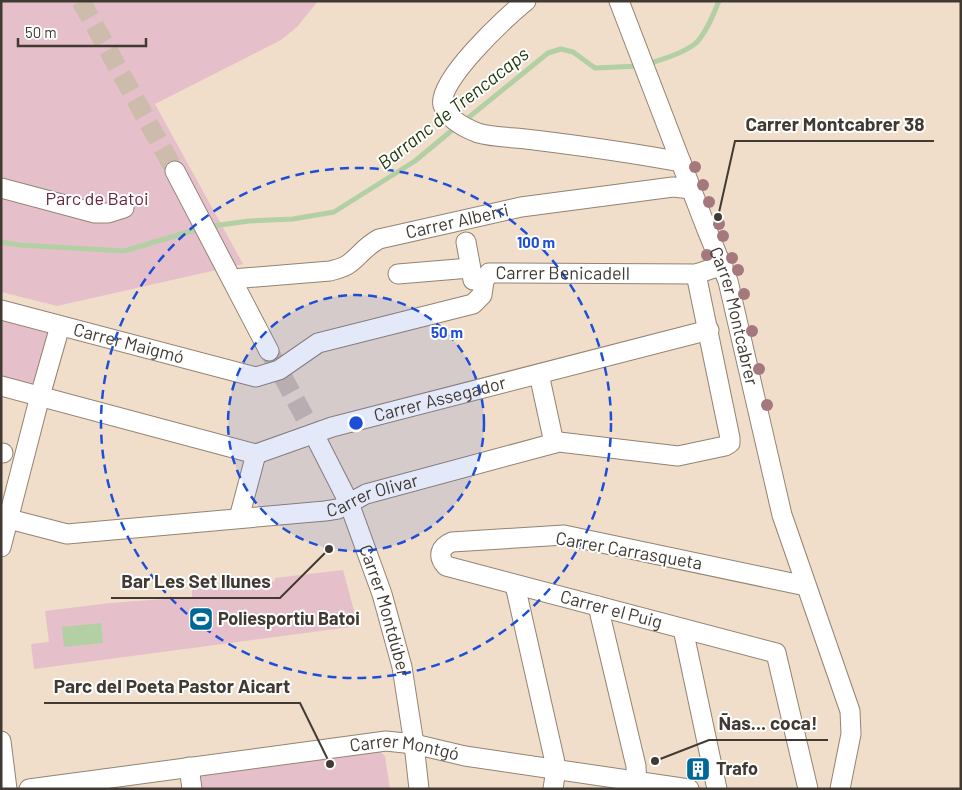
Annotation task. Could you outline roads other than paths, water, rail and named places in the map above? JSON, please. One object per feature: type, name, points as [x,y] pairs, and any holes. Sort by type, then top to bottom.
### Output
[{"type":"street","points":[[526,1],[502,21],[452,79],[444,91],[442,99],[443,106],[449,115],[468,129],[481,134],[535,140],[681,162]]},
{"type":"street","name":"Carrer Montcabrer","points":[[619,1],[707,230],[723,265],[732,293],[782,514],[850,711],[851,734],[840,789]]},
{"type":"street","points":[[176,171],[269,351]]},
{"type":"street","name":"Carrer Alberri","points":[[232,278],[330,271],[351,263],[369,245],[379,239],[521,207],[673,187],[691,189]]},
{"type":"street","points":[[1,188],[95,213],[108,213],[124,208]]},
{"type":"street","points":[[466,242],[478,300]]},
{"type":"street","name":"Carrer Benicadell","points":[[256,377],[279,370],[318,343],[470,304],[478,300],[482,294],[486,276],[492,273],[696,274],[723,265]]},
{"type":"street","points":[[398,274],[470,268]]},
{"type":"street","name":"Carrer Montcabrer","points":[[696,274],[709,330],[730,443]]},
{"type":"street","name":"Carrer Maigmó","points":[[1,310],[256,377]]},
{"type":"street","points":[[1,547],[60,326]]},
{"type":"street","name":"Carrer Assegador","points":[[256,454],[332,427],[709,330]]},
{"type":"street","points":[[539,374],[554,443]]},
{"type":"street","points":[[1,386],[256,454],[239,518]]},
{"type":"street","name":"Carrer Montdúber","points":[[318,442],[349,503],[382,594],[402,667],[419,789]]},
{"type":"street","name":"Carrer Olivar","points":[[9,519],[68,534],[338,509],[366,494],[554,443],[564,442],[678,456],[725,446],[730,443]]},
{"type":"street","name":"Carrer Carrasqueta","points":[[446,566],[440,556],[441,550],[445,545],[452,542],[564,535],[806,586]]},
{"type":"street","name":"Carrer el Puig","points":[[446,566],[776,653],[808,789]]},
{"type":"street","points":[[515,585],[556,769],[553,789]]},
{"type":"street","points":[[598,606],[636,766],[637,785]]},
{"type":"street","points":[[683,629],[717,789]]},
{"type":"street","name":"Carrer Montgó","points":[[29,789],[132,782],[189,767],[386,741],[414,744],[464,756],[556,769],[637,785],[689,789]]},
{"type":"street","points":[[1,742],[8,789]]},
{"type":"street","points":[[189,767],[192,789]]},
{"type":"waterway","name":"Barranc de Trencacaps","points":[[647,64],[693,46],[707,28],[719,1]]},
{"type":"waterway","name":"Barranc de Trencacaps","points":[[463,122],[548,53],[561,49],[573,52],[595,68],[639,66]]},
{"type":"waterway","name":"Barranc de Trencacaps","points":[[1,242],[20,245],[124,251],[205,227],[249,221],[293,219],[334,212],[415,161],[456,127]]},
{"type":"tunnel","points":[[81,1],[175,171]]},
{"type":"tunnel","points":[[269,351],[318,442]]},
{"type":"place","name":"Carrer Montcabrer 38","points":[[718,217]]},
{"type":"place","name":"Bar Les Set llunes","points":[[329,549]]},
{"type":"place","name":"Poliesportiu Batoi","points":[[201,619]]},
{"type":"place","name":"Ñas... coca!","points":[[655,761]]},
{"type":"place","name":"Parc del Poeta Pastor Aicart","points":[[330,764]]},
{"type":"place","name":"Trafo","points":[[698,769]]},
{"type":"park label","name":"Parc de Batoi","points":[[97,199]]}]
